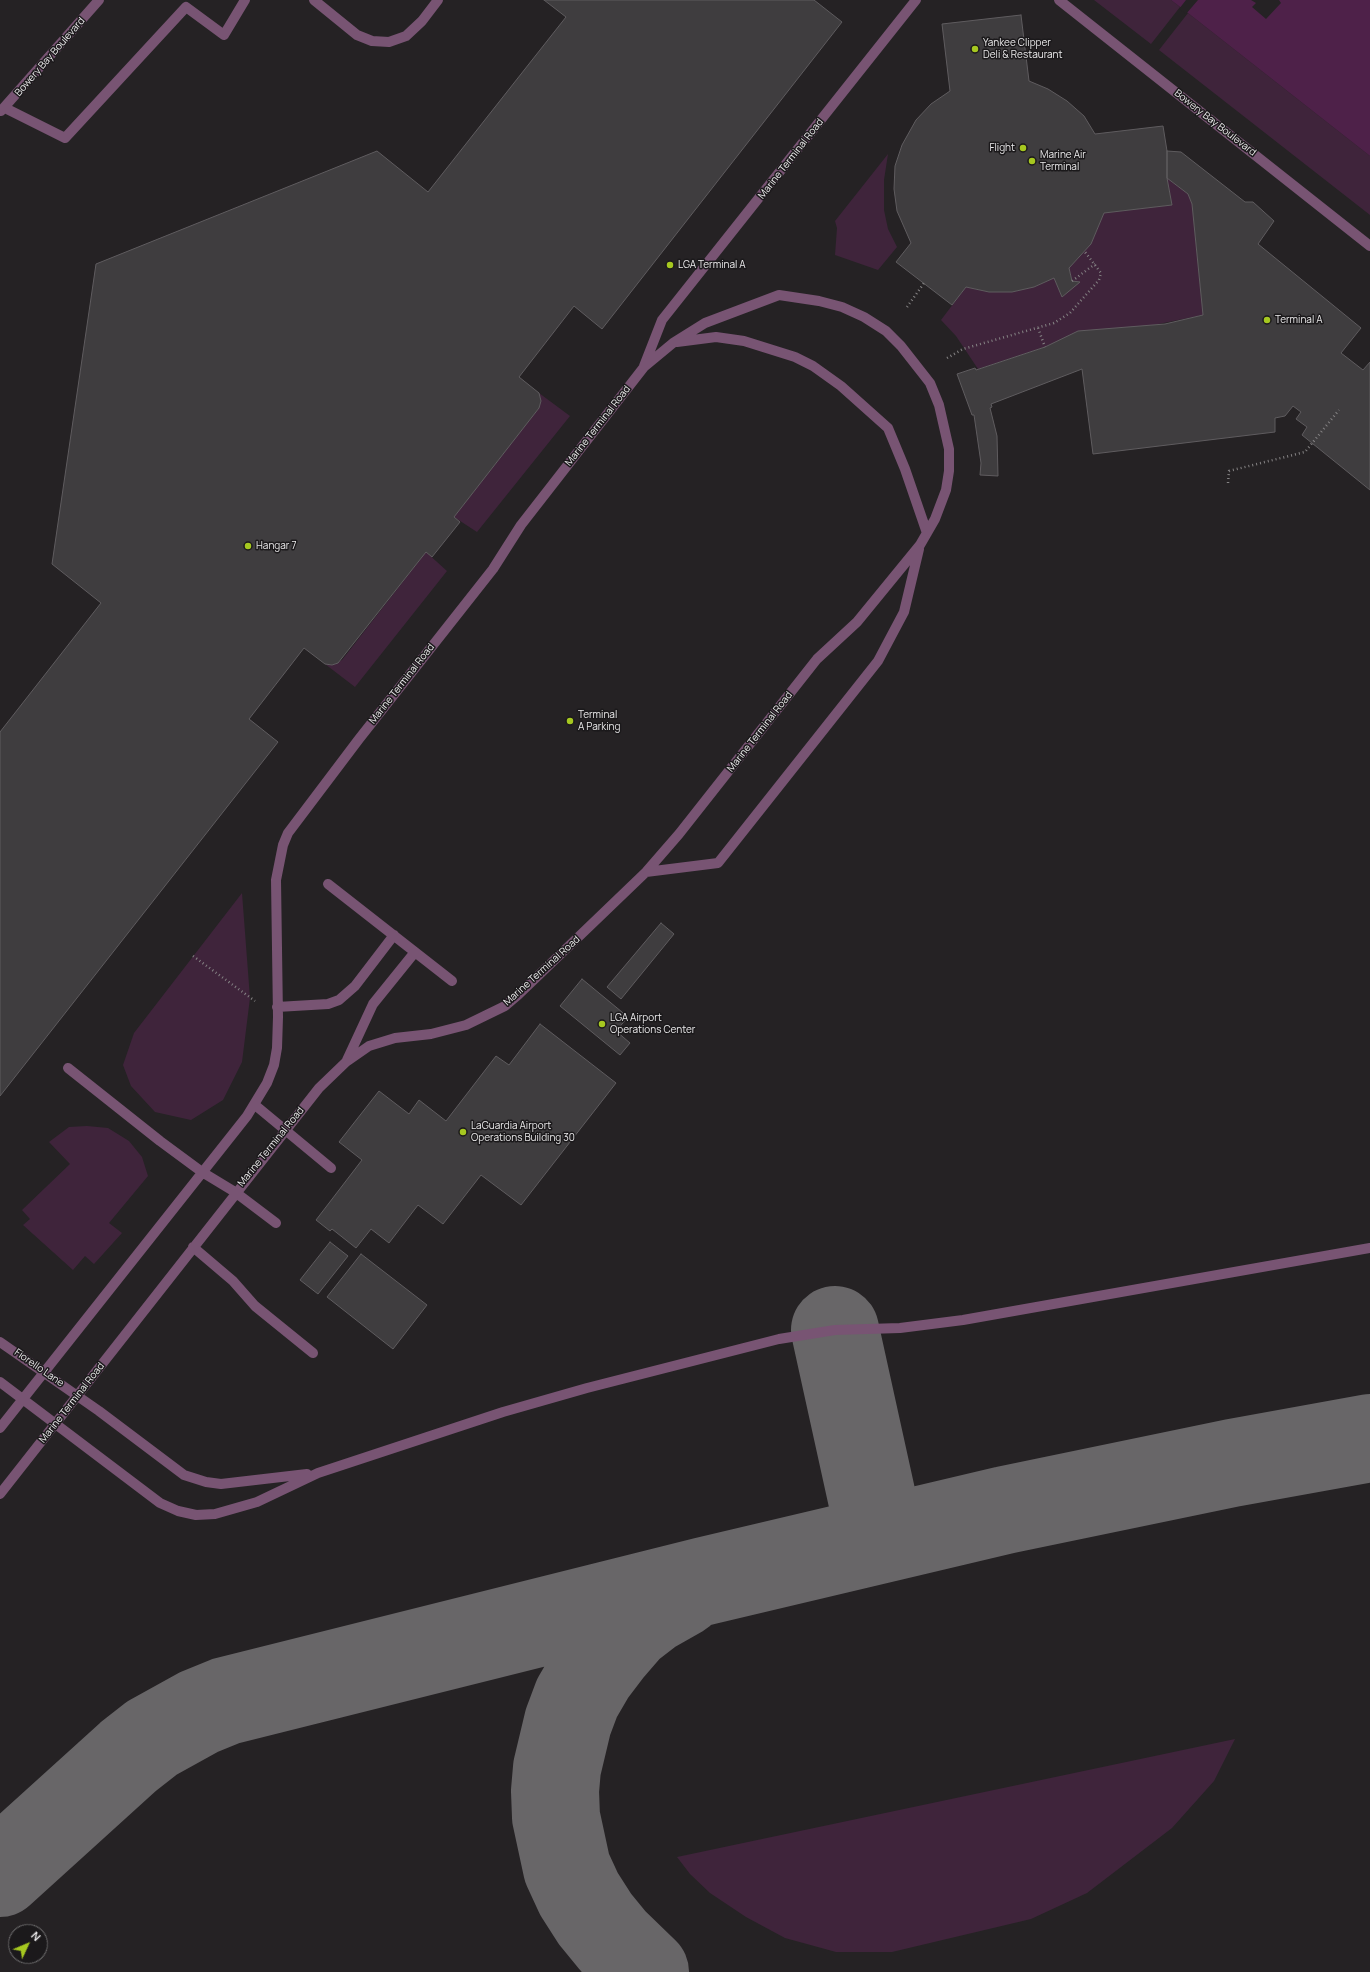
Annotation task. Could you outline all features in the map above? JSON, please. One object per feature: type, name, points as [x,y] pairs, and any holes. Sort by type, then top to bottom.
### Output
[{"type":"street","name":"Bowery Bay Boulevard","points":[[2,110],[99,0]]},
{"type":"street","points":[[2,110],[65,138],[186,7],[224,35],[244,0]]},
{"type":"street","points":[[314,0],[358,35],[372,41],[389,42],[406,36],[422,21],[438,0]]},
{"type":"street","points":[[905,0],[905,14]]},
{"type":"street","name":"Marine Terminal Road","points":[[644,367],[662,320],[916,0]]},
{"type":"street","name":"Bowery Bay Boulevard","points":[[1059,0],[1370,246]]},
{"type":"street","name":"Marine Terminal Road","points":[[0,1428],[255,1105],[274,1065],[277,1048],[276,880],[280,856],[288,833],[345,757],[493,569],[521,525],[644,367],[673,343],[704,324],[778,295],[819,301],[842,307],[864,317],[886,331],[901,346],[930,383],[940,405],[949,449],[949,471],[946,490],[938,512],[928,533],[920,545],[857,622],[817,659],[679,834],[646,872],[537,978],[505,1006],[488,1015],[453,1028],[431,1034],[380,1041],[369,1046],[346,1062],[319,1088],[0,1494]]},
{"type":"street","points":[[673,343],[716,337],[744,341],[795,357],[813,366],[842,386],[888,428],[905,469],[928,533]]},
{"type":"street","points":[[646,872],[718,863],[878,661],[904,612],[920,545]]},
{"type":"street","points":[[328,884],[452,981]]},
{"type":"street","points":[[277,1006],[316,1005],[339,1000],[355,986],[394,935]]},
{"type":"street","points":[[346,1062],[374,1004],[415,952]]},
{"type":"street","points":[[68,1068],[160,1141],[202,1172],[236,1192],[276,1223]]},
{"type":"street","points":[[255,1105],[286,1129],[331,1168]]},
{"type":"street","points":[[193,1247],[233,1281],[255,1306],[313,1353]]},
{"type":"street","points":[[0,1382],[160,1503],[178,1511],[196,1515],[215,1514],[257,1502],[318,1473],[518,1408],[587,1388],[779,1339],[835,1330],[900,1328],[963,1320],[1370,1248]]},
{"type":"street","name":"Fiorello Lane","points":[[0,1342],[78,1395],[167,1463],[184,1474],[206,1482],[236,1483],[318,1473]]},
{"type":"path","points":[[947,358],[963,348],[1054,323],[1070,313],[1080,304],[1100,280],[1101,272],[1085,252]]},
{"type":"path","points":[[1072,280],[1095,264]]},
{"type":"path","points":[[907,307],[924,283]]},
{"type":"path","points":[[1038,328],[1045,347]]},
{"type":"path","points":[[1228,483],[1229,471],[1305,452],[1339,410]]},
{"type":"path","points":[[193,956],[257,1003]]},
{"type":"shaded area","points":[[1094,0],[1171,0],[1180,7],[1151,44]]},
{"type":"shaded area","points":[[1171,0],[1370,0],[1370,156],[1188,13]]},
{"type":"shaded area","points":[[1188,13],[1370,156],[1370,215],[1159,50]]},
{"type":"shaded area","points":[[888,154],[884,180],[884,210],[888,229],[897,247],[878,270],[835,255],[837,228],[835,221]]},
{"type":"shaded area","points":[[1167,178],[1188,194],[1192,204],[1203,315],[1045,347],[978,369],[956,336],[941,320],[966,287],[989,292],[1012,292],[1034,287],[1054,278],[1062,297],[1079,282],[1072,281],[1069,268],[1091,244],[1104,213],[1172,205]]},
{"type":"shaded area","points":[[539,393],[570,416],[477,532],[454,517],[539,408],[541,401]]},
{"type":"shaded area","points":[[426,552],[447,571],[355,687],[325,664],[332,665],[342,660]]},
{"type":"shaded area","points":[[242,893],[250,998],[242,1062],[223,1100],[191,1120],[155,1112],[131,1086],[123,1065],[134,1033]]},
{"type":"shaded area","points":[[87,1126],[108,1128],[129,1141],[142,1157],[148,1176],[109,1223],[122,1233],[94,1264],[85,1256],[73,1270],[23,1225],[30,1219],[22,1210],[70,1164],[49,1142],[69,1127]]},
{"type":"shaded area","points":[[1235,1739],[1214,1781],[1172,1828],[1087,1893],[1031,1919],[892,1952],[836,1952],[785,1938],[746,1917],[710,1893],[690,1874],[677,1857]]},
{"type":"pier","points":[[1186,0],[1198,0],[1186,14],[1179,9]]},
{"type":"pier","points":[[1251,0],[1279,0],[1281,3],[1266,19],[1252,7],[1256,3]]},
{"type":"building","name":"Hangar 7","points":[[544,0],[814,0],[842,22],[602,329],[574,306],[519,377],[539,393],[541,401],[539,408],[454,517],[460,522],[432,557],[426,552],[338,663],[332,665],[325,664],[304,648],[249,719],[278,742],[0,1096],[0,732],[101,603],[52,564],[96,264],[377,151],[428,192],[566,17]]},
{"type":"building","name":"Marine Air Terminal","points":[[1021,15],[1029,81],[1048,89],[1067,101],[1084,116],[1095,134],[1163,126],[1167,151],[1167,178],[1172,205],[1104,213],[1091,244],[1069,268],[1072,281],[1080,282],[1062,297],[1054,278],[1034,287],[1012,292],[989,292],[966,287],[952,305],[896,262],[911,243],[897,211],[894,189],[895,166],[902,145],[916,120],[931,104],[950,91],[942,24]]},
{"type":"building","name":"Terminal A","points":[[1167,151],[1181,152],[1245,202],[1253,202],[1274,221],[1258,244],[1361,328],[1341,353],[1363,370],[1370,362],[1370,490],[1302,435],[1307,427],[1296,419],[1301,412],[1293,406],[1285,416],[1275,418],[1275,432],[1093,454],[1082,369],[991,404],[992,407],[990,408],[997,436],[998,476],[980,475],[981,463],[974,415],[972,415],[957,374],[975,368],[976,370],[1045,347],[1078,331],[1165,324],[1203,315],[1192,204],[1188,194],[1167,178]]},
{"type":"building","name":"LGA Airport Operations Center","points":[[661,923],[674,934],[621,999],[607,987]]},
{"type":"building","name":"LGA Airport Operations Center","points":[[582,979],[628,1017],[616,1031],[630,1043],[620,1055],[560,1006]]},
{"type":"building","name":"LaGuardia Airport Operations Building 30","points":[[540,1024],[616,1083],[521,1205],[481,1175],[443,1224],[418,1205],[389,1243],[371,1229],[356,1248],[332,1229],[330,1231],[316,1220],[362,1160],[339,1142],[379,1091],[409,1114],[419,1100],[446,1121],[496,1056],[509,1065]]},
{"type":"building","points":[[330,1242],[348,1256],[318,1294],[300,1280]]},
{"type":"building","points":[[361,1254],[427,1305],[393,1349],[327,1297]]},
{"type":"taxiway","points":[[835,1330],[881,1539]]},
{"type":"taxiway","points":[[0,1873],[129,1756],[152,1738],[199,1712],[226,1701],[705,1581],[1005,1510],[1232,1463],[1370,1438]]},
{"type":"taxiway","points":[[645,1972],[613,1941],[595,1919],[579,1894],[567,1868],[556,1817],[555,1791],[557,1768],[568,1722],[577,1698],[591,1674],[629,1627],[651,1610],[681,1593]]},
{"type":"place","name":"Yankee Clipper Deli & Restaurant","points":[[975,49]]},
{"type":"place","name":"Flight","points":[[1023,148]]},
{"type":"place","name":"Marine Air Terminal","points":[[1032,161]]},
{"type":"place","name":"LGA Terminal A","points":[[670,265]]},
{"type":"place","name":"Terminal A","points":[[1267,320]]},
{"type":"place","name":"Hangar 7","points":[[248,546]]},
{"type":"place","name":"Terminal A Parking","points":[[570,721]]},
{"type":"place","name":"LGA Airport Operations Center","points":[[602,1024]]},
{"type":"place","name":"LaGuardia Airport Operations Building 30","points":[[463,1132]]}]
